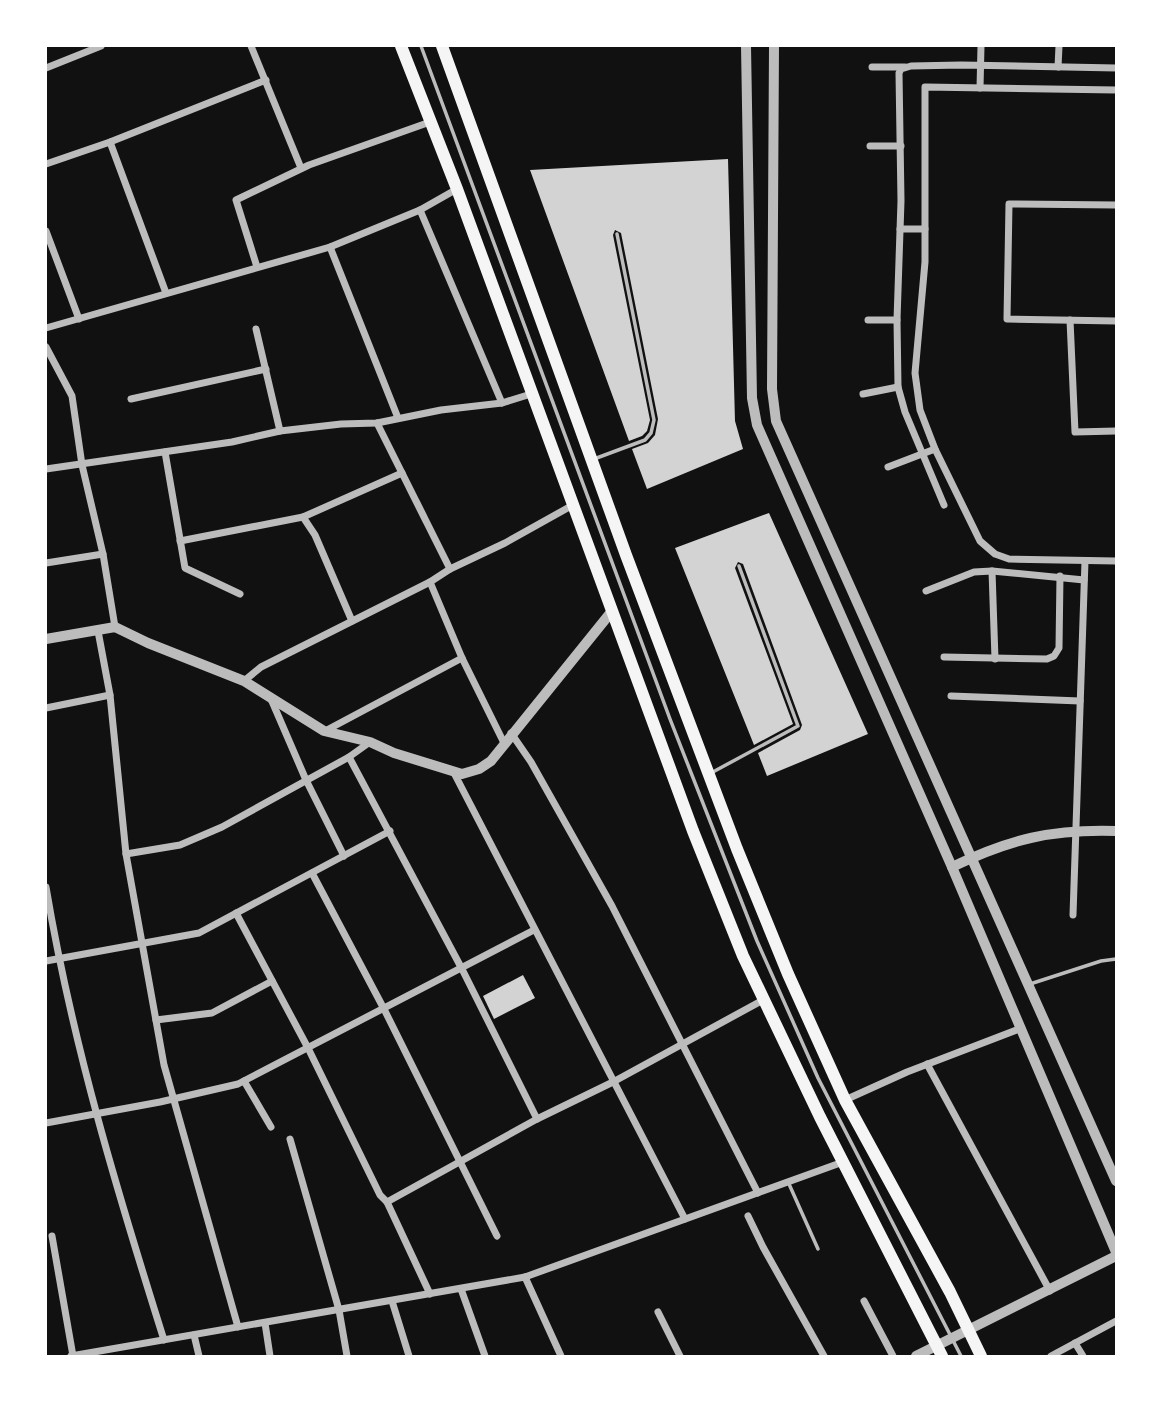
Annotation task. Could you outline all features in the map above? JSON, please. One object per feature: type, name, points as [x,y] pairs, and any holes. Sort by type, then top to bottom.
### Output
[{"type":"main road","points":[[401,46],[457,189],[693,831],[763,1000],[940,1351]]},
{"type":"main road","points":[[442,46],[709,774],[788,974],[845,1100],[950,1292],[981,1356]]},
{"type":"street","points":[[46,68],[101,46]]},
{"type":"street","points":[[251,46],[301,168]]},
{"type":"street","points":[[747,46],[753,411],[761,437],[952,867],[1116,1254],[1050,1291],[952,1338],[940,1351],[916,1356]]},
{"type":"street","points":[[774,46],[772,389],[776,421],[1028,985],[1112,1161],[1116,1181]]},
{"type":"street","points":[[980,88],[981,46]]},
{"type":"street","points":[[1058,67],[1059,46]]},
{"type":"street","points":[[872,67],[981,65],[1116,68]]},
{"type":"street","points":[[906,67],[898,73],[901,146],[898,387],[921,454],[944,505]]},
{"type":"street","points":[[46,163],[110,142],[266,80]]},
{"type":"street","points":[[1116,90],[925,87],[925,262],[915,373],[919,410],[980,541],[995,554],[1009,559],[1116,561]]},
{"type":"street","points":[[257,267],[236,200],[301,168],[429,122]]},
{"type":"street","points":[[110,142],[166,293]]},
{"type":"street","points":[[870,146],[901,146]]},
{"type":"street","points":[[46,328],[330,247],[420,210],[457,189]]},
{"type":"street","points":[[1116,205],[1009,204],[1007,319],[1116,321]]},
{"type":"street","points":[[420,210],[502,403]]},
{"type":"street","points":[[900,229],[925,229]]},
{"type":"street","points":[[46,231],[79,319]]},
{"type":"street","points":[[330,247],[397,418]]},
{"type":"street","points":[[868,320],[897,320]]},
{"type":"street","points":[[1070,320],[1075,432],[1116,431]]},
{"type":"street","points":[[256,328],[280,431]]},
{"type":"street","points":[[46,347],[72,396],[82,465],[103,554],[115,627]]},
{"type":"street","points":[[131,399],[266,369]]},
{"type":"street","points":[[863,394],[898,387]]},
{"type":"street","points":[[46,469],[232,442],[280,431],[377,423],[441,410],[502,403],[531,394]]},
{"type":"street","points":[[377,423],[450,569]]},
{"type":"street","points":[[888,467],[935,449]]},
{"type":"street","points":[[165,452],[185,568],[240,594]]},
{"type":"street","points":[[180,541],[303,517],[401,473]]},
{"type":"street","points":[[244,681],[261,667],[430,582],[574,505]]},
{"type":"street","points":[[303,517],[315,535],[352,621]]},
{"type":"street","points":[[46,562],[103,554]]},
{"type":"street","points":[[1073,915],[1085,561]]},
{"type":"street","points":[[926,592],[974,572],[992,571],[1084,580]]},
{"type":"street","points":[[992,571],[995,659]]},
{"type":"street","points":[[944,657],[1047,659],[1054,656],[1059,648],[1060,576]]},
{"type":"street","points":[[430,582],[462,658],[504,743]]},
{"type":"street","points":[[46,639],[115,627],[244,681],[324,731],[370,742],[394,753],[462,774],[479,769],[491,761],[612,611]]},
{"type":"street","points":[[98,631],[110,695],[126,854],[172,1100],[238,1327]]},
{"type":"street","points":[[324,731],[462,658]]},
{"type":"street","points":[[46,708],[110,695]]},
{"type":"street","points":[[951,696],[1080,701]]},
{"type":"street","points":[[271,699],[306,780],[344,856]]},
{"type":"street","points":[[512,733],[612,906],[758,1193]]},
{"type":"street","points":[[126,854],[180,845],[222,827],[349,757],[370,742]]},
{"type":"street","points":[[349,757],[462,969],[537,1119]]},
{"type":"street","points":[[453,771],[685,1219]]},
{"type":"street","points":[[952,867],[1026,838],[1075,830],[1116,831]]},
{"type":"street","points":[[46,961],[199,933],[390,831]]},
{"type":"street","points":[[312,873],[384,1009],[497,1236]]},
{"type":"street","points":[[46,887],[57,958],[95,1114],[164,1340]]},
{"type":"street","points":[[236,913],[308,1048],[380,1195],[387,1202],[430,1294]]},
{"type":"street","points":[[46,1123],[172,1100],[244,1081],[534,930]]},
{"type":"street","points":[[156,1020],[212,1013],[272,981]]},
{"type":"street","points":[[387,1202],[537,1119],[613,1082],[763,1000]]},
{"type":"street","points":[[845,1100],[1019,1029]]},
{"type":"street","points":[[928,1064],[1050,1291]]},
{"type":"street","points":[[244,1081],[271,1127]]},
{"type":"street","points":[[290,1139],[339,1310],[347,1356]]},
{"type":"street","points":[[52,1236],[72,1356],[525,1277],[843,1162]]},
{"type":"street","points":[[748,1216],[824,1356]]},
{"type":"street","points":[[525,1277],[561,1356]]},
{"type":"street","points":[[461,1289],[485,1356]]},
{"type":"street","points":[[393,1301],[409,1356]]},
{"type":"street","points":[[864,1301],[892,1356]]},
{"type":"street","points":[[658,1312],[680,1356]]},
{"type":"street","points":[[1051,1356],[1116,1321]]},
{"type":"street","points":[[265,1323],[270,1356]]},
{"type":"street","points":[[194,1335],[199,1356]]},
{"type":"street","points":[[1075,1343],[1083,1356]]},
{"type":"street","points":[[127,1347],[129,1356]]},
{"type":"lane","points":[[421,46],[680,744],[757,941],[818,1078],[961,1356]]},
{"type":"lane","points":[[592,460],[645,440],[651,433],[654,421],[617,234]]},
{"type":"lane","points":[[709,774],[799,726],[740,566]]},
{"type":"lane","points":[[1028,985],[1101,961],[1116,959]]},
{"type":"lane","points":[[788,1182],[818,1249]]},
{"type":"building","points":[[728,159],[735,421],[743,449],[647,489],[632,449],[648,443],[655,435],[658,419],[621,233],[615,230],[613,235],[650,420],[647,431],[642,436],[629,441],[530,170]]},
{"type":"building","points":[[769,513],[868,734],[767,776],[758,753],[800,730],[802,725],[743,564],[738,562],[735,568],[793,724],[754,745],[675,548]]},
{"type":"building","points":[[523,975],[535,998],[494,1019],[483,996]]}]
